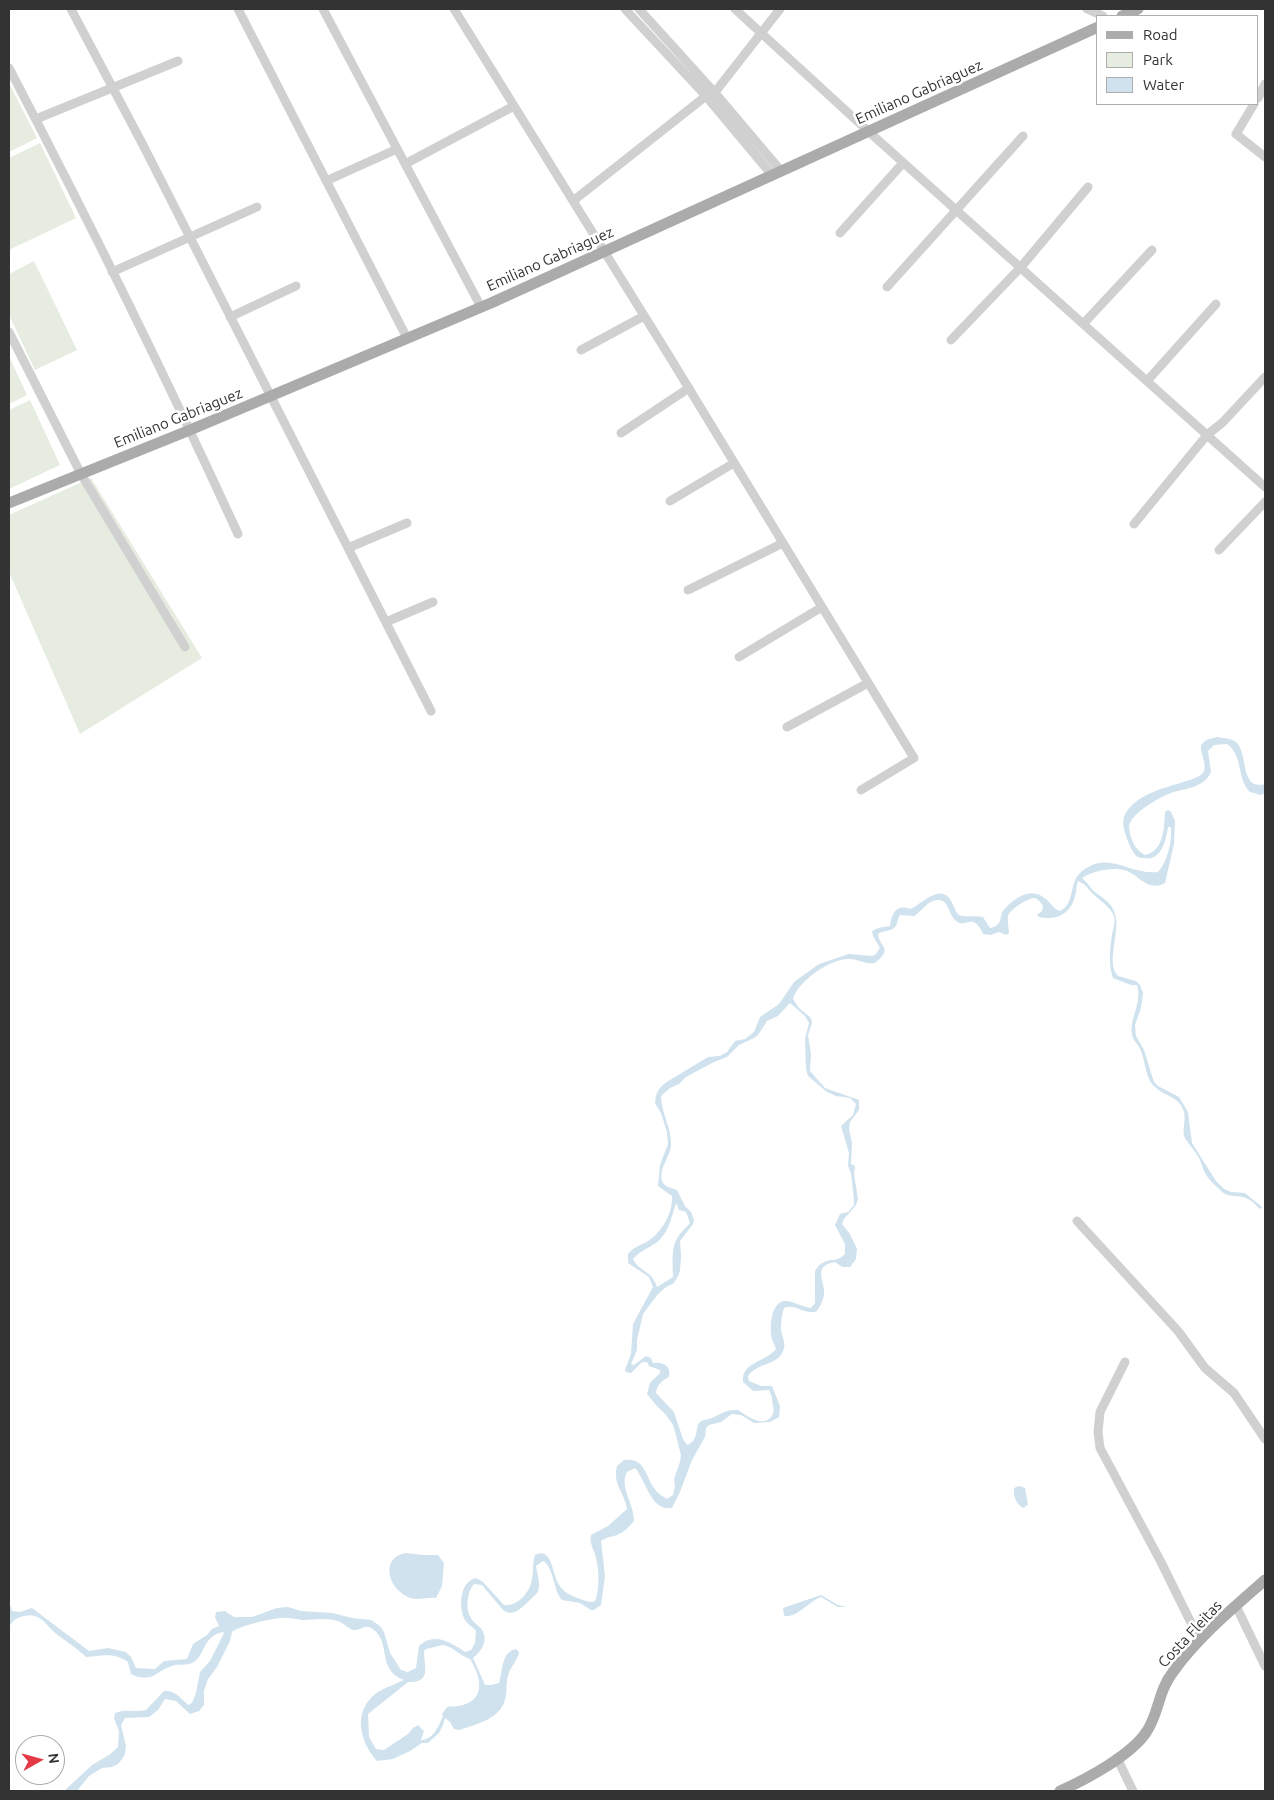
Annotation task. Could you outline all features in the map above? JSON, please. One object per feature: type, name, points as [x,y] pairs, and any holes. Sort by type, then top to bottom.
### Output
[{"type":"main road","points":[[1124,15],[1138,9]]},
{"type":"main road","name":"Emiliano Gabriaguez","points":[[9,503],[190,430],[481,307],[1096,28]]},
{"type":"main road","name":"Costa Fleitas","points":[[1060,1791],[1080,1782],[1117,1758],[1132,1747],[1148,1731],[1163,1687],[1168,1678],[1200,1641],[1265,1580]]},
{"type":"street","points":[[71,9],[431,711]]},
{"type":"street","points":[[238,9],[407,338]]},
{"type":"street","points":[[323,9],[481,307]]},
{"type":"street","points":[[454,9],[914,758],[861,790]]},
{"type":"street","points":[[625,9],[710,96]]},
{"type":"street","points":[[639,9],[710,96],[777,173]]},
{"type":"street","points":[[734,9],[903,163],[1265,486]]},
{"type":"street","points":[[572,201],[710,96],[780,9]]},
{"type":"street","points":[[1086,9],[1101,15]]},
{"type":"street","points":[[36,119],[178,61]]},
{"type":"street","points":[[9,68],[190,430],[238,534]]},
{"type":"street","points":[[1253,105],[1236,134],[1265,157]]},
{"type":"street","points":[[405,164],[514,106]]},
{"type":"street","points":[[887,288],[1023,136]]},
{"type":"street","points":[[326,181],[397,149]]},
{"type":"street","points":[[840,233],[903,163]]},
{"type":"street","points":[[951,340],[1021,267],[1088,187]]},
{"type":"street","points":[[112,272],[257,207]]},
{"type":"street","points":[[1084,323],[1152,250]]},
{"type":"street","points":[[230,317],[296,286]]},
{"type":"street","points":[[1148,380],[1216,304]]},
{"type":"street","points":[[582,350],[644,316]]},
{"type":"street","points":[[9,332],[81,474],[185,647]]},
{"type":"street","points":[[1134,524],[1207,435],[1223,422],[1265,377]]},
{"type":"street","points":[[621,433],[688,388]]},
{"type":"street","points":[[670,502],[734,463]]},
{"type":"street","points":[[1219,550],[1265,502]]},
{"type":"street","points":[[348,548],[407,523]]},
{"type":"street","points":[[688,590],[783,543]]},
{"type":"street","points":[[386,622],[433,602]]},
{"type":"street","points":[[739,657],[822,606]]},
{"type":"street","points":[[787,727],[868,683]]},
{"type":"street","points":[[1077,1221],[1178,1331],[1205,1368],[1234,1393],[1265,1439]]},
{"type":"street","points":[[1125,1362],[1100,1412],[1098,1432],[1100,1448],[1161,1562],[1200,1641]]},
{"type":"street","points":[[1236,1606],[1265,1666]]},
{"type":"street","points":[[1117,1758],[1133,1791]]},
{"type":"green space","points":[[9,83],[37,138],[9,152]]},
{"type":"green space","points":[[40,143],[76,218],[9,250],[9,158]]},
{"type":"green space","points":[[34,261],[77,350],[35,370],[9,315],[9,274]]},
{"type":"green space","points":[[9,356],[27,395],[9,404]]},
{"type":"green space","points":[[30,400],[60,465],[9,489],[9,410]]},
{"type":"green space","points":[[91,478],[202,658],[80,734],[9,572],[9,515]]},
{"type":"water","points":[[1217,737],[1236,742],[1240,747],[1248,777],[1251,782],[1257,785],[1265,784],[1265,793],[1261,795],[1250,792],[1243,780],[1236,755],[1227,744],[1214,745],[1208,751],[1211,772],[1204,781],[1194,787],[1171,793],[1153,802],[1135,816],[1129,826],[1130,834],[1137,849],[1145,855],[1151,853],[1156,849],[1162,838],[1165,812],[1168,810],[1171,812],[1175,821],[1174,844],[1165,883],[1154,886],[1149,885],[1127,871],[1116,869],[1097,871],[1082,878],[1114,910],[1116,929],[1113,955],[1114,970],[1118,976],[1136,981],[1143,993],[1141,1008],[1135,1025],[1136,1036],[1144,1050],[1154,1082],[1179,1097],[1188,1112],[1192,1143],[1216,1181],[1224,1189],[1231,1192],[1245,1193],[1262,1207],[1260,1209],[1248,1199],[1223,1193],[1210,1180],[1184,1136],[1185,1116],[1181,1105],[1151,1082],[1141,1052],[1133,1039],[1132,1025],[1138,999],[1137,985],[1131,985],[1113,978],[1111,973],[1110,951],[1115,923],[1114,916],[1107,906],[1085,885],[1078,881],[1073,902],[1066,912],[1057,917],[1039,917],[1037,915],[1042,911],[1043,906],[1040,901],[1034,898],[1019,905],[1008,916],[1009,933],[1006,935],[999,932],[991,935],[983,934],[976,923],[959,923],[941,900],[930,902],[914,916],[900,915],[893,929],[878,934],[885,951],[875,963],[852,959],[833,963],[808,978],[796,992],[793,999],[799,1008],[811,1018],[812,1023],[808,1035],[811,1054],[810,1071],[825,1088],[859,1100],[859,1110],[850,1122],[849,1129],[852,1143],[851,1164],[855,1166],[854,1174],[858,1199],[856,1205],[842,1224],[850,1234],[857,1249],[856,1259],[850,1267],[842,1267],[835,1262],[823,1267],[821,1275],[824,1295],[817,1311],[809,1312],[792,1307],[784,1308],[781,1325],[783,1351],[777,1359],[748,1376],[749,1381],[761,1386],[772,1386],[780,1406],[779,1417],[770,1422],[754,1423],[741,1415],[732,1414],[721,1422],[709,1425],[706,1428],[705,1437],[692,1460],[672,1508],[665,1508],[654,1500],[635,1468],[627,1472],[625,1483],[634,1521],[622,1532],[601,1541],[605,1576],[601,1605],[591,1610],[580,1603],[562,1600],[549,1568],[543,1561],[536,1566],[539,1585],[537,1593],[521,1608],[511,1613],[503,1610],[482,1585],[474,1584],[467,1604],[472,1620],[482,1630],[485,1638],[481,1649],[473,1658],[485,1685],[499,1683],[505,1658],[511,1651],[516,1649],[519,1652],[508,1676],[504,1703],[495,1715],[481,1723],[459,1730],[454,1729],[445,1718],[439,1733],[428,1743],[422,1743],[393,1759],[377,1761],[366,1744],[363,1735],[361,1726],[364,1708],[378,1692],[404,1680],[395,1675],[390,1669],[378,1634],[369,1627],[353,1630],[340,1622],[326,1619],[302,1620],[280,1618],[241,1627],[232,1632],[230,1641],[217,1667],[208,1679],[204,1691],[204,1705],[199,1711],[190,1714],[176,1701],[165,1699],[158,1710],[149,1717],[125,1718],[121,1725],[126,1746],[125,1754],[118,1764],[102,1768],[89,1776],[77,1791],[64,1791],[92,1765],[118,1747],[119,1731],[114,1718],[115,1713],[146,1710],[164,1691],[174,1693],[188,1705],[192,1703],[200,1672],[210,1661],[224,1633],[213,1636],[194,1662],[175,1665],[145,1678],[131,1674],[128,1662],[118,1657],[108,1655],[86,1657],[38,1617],[29,1615],[19,1618],[13,1621],[9,1627],[9,1605],[12,1611],[20,1612],[32,1608],[89,1651],[108,1648],[126,1652],[131,1657],[136,1668],[155,1669],[164,1661],[187,1659],[193,1644],[207,1635],[212,1629],[219,1626],[215,1617],[216,1612],[225,1611],[234,1617],[252,1617],[277,1608],[288,1607],[301,1611],[332,1613],[371,1620],[380,1626],[384,1632],[390,1653],[401,1670],[408,1672],[416,1668],[419,1646],[430,1640],[436,1639],[448,1642],[465,1652],[471,1650],[475,1643],[476,1631],[465,1620],[461,1602],[467,1584],[476,1578],[483,1582],[504,1605],[514,1604],[529,1589],[533,1576],[535,1555],[541,1553],[548,1557],[558,1583],[565,1591],[590,1602],[595,1601],[598,1591],[598,1574],[591,1535],[608,1526],[627,1509],[617,1483],[617,1466],[624,1460],[636,1461],[644,1468],[655,1490],[667,1499],[673,1495],[674,1479],[681,1455],[673,1425],[647,1394],[650,1383],[660,1373],[660,1370],[649,1366],[647,1362],[642,1362],[631,1373],[625,1370],[631,1354],[633,1324],[653,1287],[649,1277],[628,1263],[628,1254],[658,1233],[666,1222],[672,1202],[672,1196],[658,1186],[660,1165],[668,1144],[667,1132],[661,1113],[655,1103],[659,1089],[665,1083],[708,1057],[720,1056],[727,1052],[735,1041],[745,1039],[754,1032],[760,1017],[779,1004],[794,982],[819,964],[849,954],[875,955],[880,948],[872,931],[890,926],[892,917],[898,909],[910,909],[931,896],[942,894],[947,896],[959,915],[983,917],[990,928],[998,924],[1002,912],[1012,902],[1023,895],[1035,894],[1041,896],[1060,911],[1068,903],[1074,882],[1081,872],[1100,863],[1109,863],[1147,872],[1158,872],[1169,851],[1171,827],[1168,827],[1164,844],[1158,854],[1154,857],[1140,858],[1131,849],[1128,842],[1123,822],[1124,817],[1131,806],[1142,798],[1200,776],[1205,768],[1201,745],[1206,740]],"holes":[[[790,1003],[805,1016],[809,1023],[805,1039],[808,1076],[827,1092],[836,1096],[850,1098],[856,1104],[853,1115],[841,1126],[849,1153],[848,1166],[851,1173],[854,1200],[854,1205],[848,1212],[840,1214],[835,1225],[845,1244],[845,1254],[838,1259],[823,1263],[815,1271],[815,1303],[811,1308],[787,1301],[776,1306],[772,1317],[771,1329],[776,1349],[750,1366],[743,1375],[743,1382],[753,1391],[769,1390],[774,1409],[771,1417],[767,1420],[759,1421],[738,1410],[727,1411],[700,1422],[694,1440],[687,1445],[683,1439],[674,1412],[656,1393],[662,1381],[669,1377],[669,1370],[666,1365],[653,1363],[651,1358],[646,1356],[634,1365],[631,1364],[637,1350],[637,1340],[643,1314],[658,1294],[674,1283],[678,1276],[681,1256],[680,1241],[694,1220],[677,1190],[665,1186],[663,1183],[662,1174],[670,1150],[671,1139],[661,1096],[686,1077],[727,1057],[739,1045],[754,1038],[767,1021],[778,1016]],[[676,1203],[679,1210],[686,1212],[690,1223],[680,1234],[675,1244],[673,1277],[657,1287],[652,1277],[639,1267],[633,1259],[664,1235]],[[443,1645],[470,1659],[479,1679],[476,1697],[471,1702],[461,1706],[447,1707],[442,1714],[443,1716],[437,1728],[429,1737],[421,1740],[424,1731],[418,1725],[384,1750],[376,1749],[369,1737],[368,1714],[408,1682],[416,1682],[424,1677],[424,1651]]]},
{"type":"water","points":[[1019,1486],[1025,1488],[1028,1505],[1023,1508],[1017,1502],[1014,1494],[1014,1488]]},
{"type":"water","points":[[406,1553],[438,1555],[444,1563],[442,1586],[436,1598],[410,1598],[394,1586],[391,1579],[390,1566],[393,1560]]},
{"type":"water","points":[[821,1595],[838,1605],[846,1607],[838,1607],[821,1597],[799,1612],[784,1616],[783,1608]]}]
